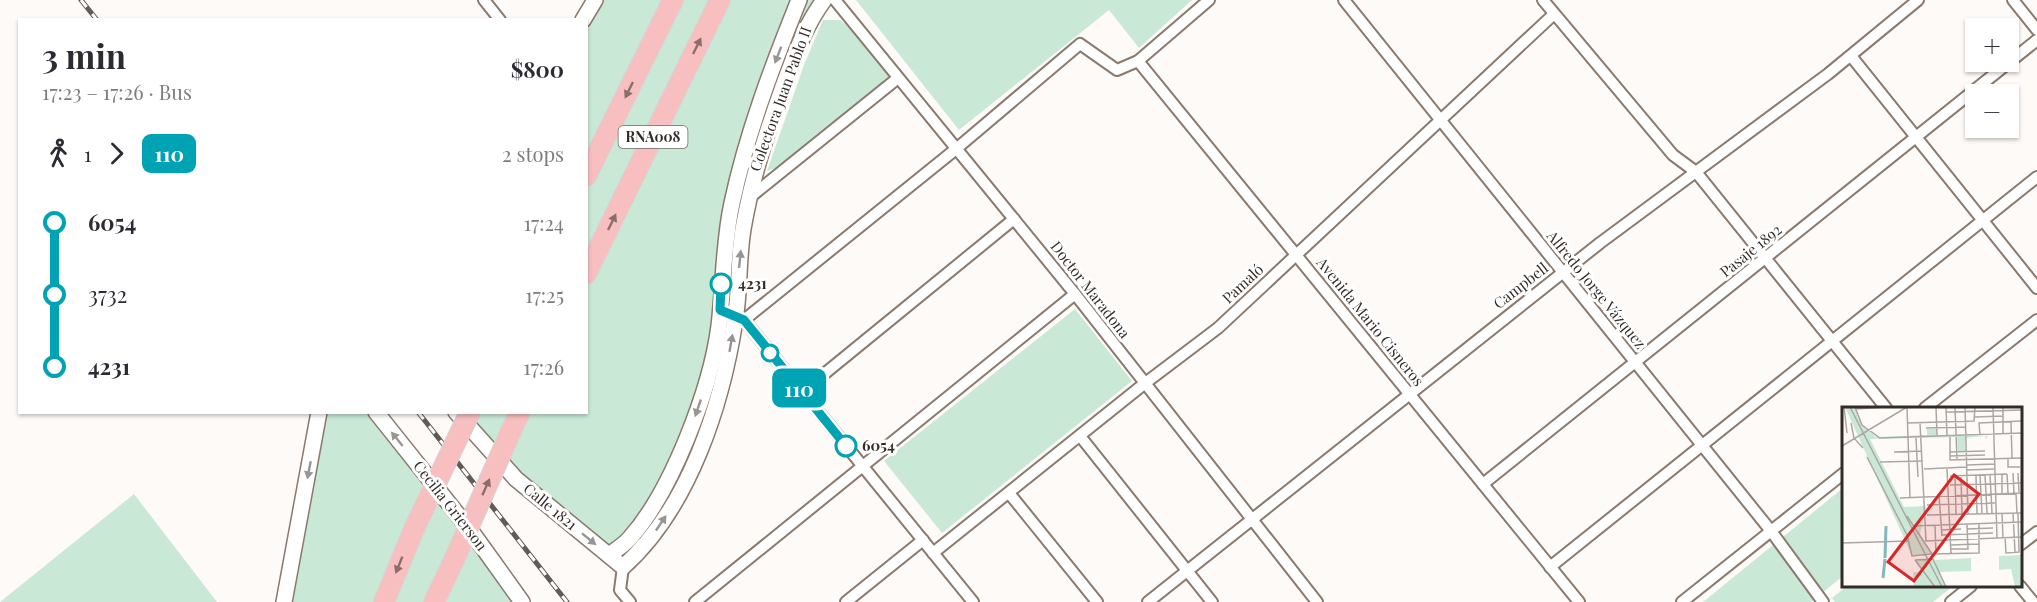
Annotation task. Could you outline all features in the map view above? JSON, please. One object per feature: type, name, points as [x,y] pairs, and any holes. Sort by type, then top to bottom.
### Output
[{"type":"highway","name":"RNA008","points":[[588,172],[674,0]]},
{"type":"highway","name":"RNA008","points":[[588,270],[720,0]]},
{"type":"highway","points":[[384,602],[414,529],[469,414]]},
{"type":"highway","points":[[434,602],[518,414]]},
{"type":"main road","points":[[584,18],[595,0]]},
{"type":"main road","name":"Colectora Juan Pablo II","points":[[609,555],[629,540],[650,513],[688,436],[712,360],[720,310],[725,244],[741,163],[759,104],[799,0]]},
{"type":"main road","name":"Colectora Juan Pablo II","points":[[623,567],[640,552],[661,525],[696,460],[740,319],[742,232],[759,154],[810,19],[824,0]]},
{"type":"main road","points":[[284,602],[319,414]]},
{"type":"main road","name":"Cecilia Grierson","points":[[378,414],[474,535],[522,602]]},
{"type":"main road","name":"Calle 1821","points":[[458,414],[516,479],[623,567]]},
{"type":"street","points":[[484,0],[498,18]]},
{"type":"street","name":"Doctor Maradona","points":[[835,0],[1075,294],[1317,602]]},
{"type":"street","points":[[740,319],[956,149],[1080,44],[1117,70],[1138,61],[1209,0]]},
{"type":"street","name":"Alfredo Jorge Vázquez","points":[[1344,0],[1771,531],[1822,602]]},
{"type":"street","points":[[1543,0],[1673,155],[1696,172],[1885,407]]},
{"type":"street","name":"Campbell","points":[[1148,602],[1251,518],[1563,273],[1851,56],[1918,0]]},
{"type":"street","points":[[2013,0],[2037,30]]},
{"type":"street","name":"Pamaló","points":[[933,553],[1144,384],[1218,328],[1554,14]]},
{"type":"street","name":"Pasaje 1892","points":[[1483,484],[2037,40]]},
{"type":"street","points":[[1851,56],[2037,288]]},
{"type":"street","name":"Avenida Mario Cisneros","points":[[1138,61],[1579,602]]},
{"type":"street","points":[[749,198],[898,78]]},
{"type":"street","points":[[1550,567],[2037,177]]},
{"type":"street","points":[[802,392],[1014,219]]},
{"type":"street","points":[[695,602],[1075,294]]},
{"type":"street","points":[[720,310],[740,319],[974,602]]},
{"type":"street","points":[[1926,407],[2037,320]]},
{"type":"street","points":[[1080,436],[1212,602]]},
{"type":"street","points":[[1682,602],[1842,475]]},
{"type":"street","points":[[1009,493],[1097,602]]},
{"type":"street","points":[[2022,543],[2037,532]]},
{"type":"street","points":[[846,602],[923,540]]},
{"type":"street","points":[[623,567],[620,590],[630,602]]},
{"type":"street","points":[[1951,602],[1969,587]]},
{"type":"street","points":[[2022,587],[2033,602]]},
{"type":"green space","points":[[595,0],[824,0],[757,163],[736,317],[696,460],[623,567],[516,479],[457,414],[588,414],[587,18]]},
{"type":"green space","points":[[856,0],[1192,0],[1139,48],[1109,10],[959,130]]},
{"type":"green space","points":[[823,20],[840,20],[855,32],[888,74],[888,82],[778,167],[767,171],[804,65]]},
{"type":"green space","points":[[1075,309],[1132,381],[942,533],[884,461]]},
{"type":"green space","points":[[319,414],[377,414],[522,602],[284,602]]},
{"type":"green space","points":[[1842,489],[1842,577],[1811,602],[1703,602]]},
{"type":"green space","points":[[134,494],[217,602],[0,602]]},
{"type":"green space","points":[[1846,587],[1952,587],[1933,602],[1835,602],[1832,598]]},
{"type":"railway","points":[[81,0],[95,18]]},
{"type":"railway","points":[[420,414],[567,602]]},
{"type":"bus line","name":"110","points":[[721,284],[720,310],[744,320],[846,446]]},
{"type":"place","name":"4231","points":[[721,284]]},
{"type":"place","name":"6054","points":[[846,446]]}]
